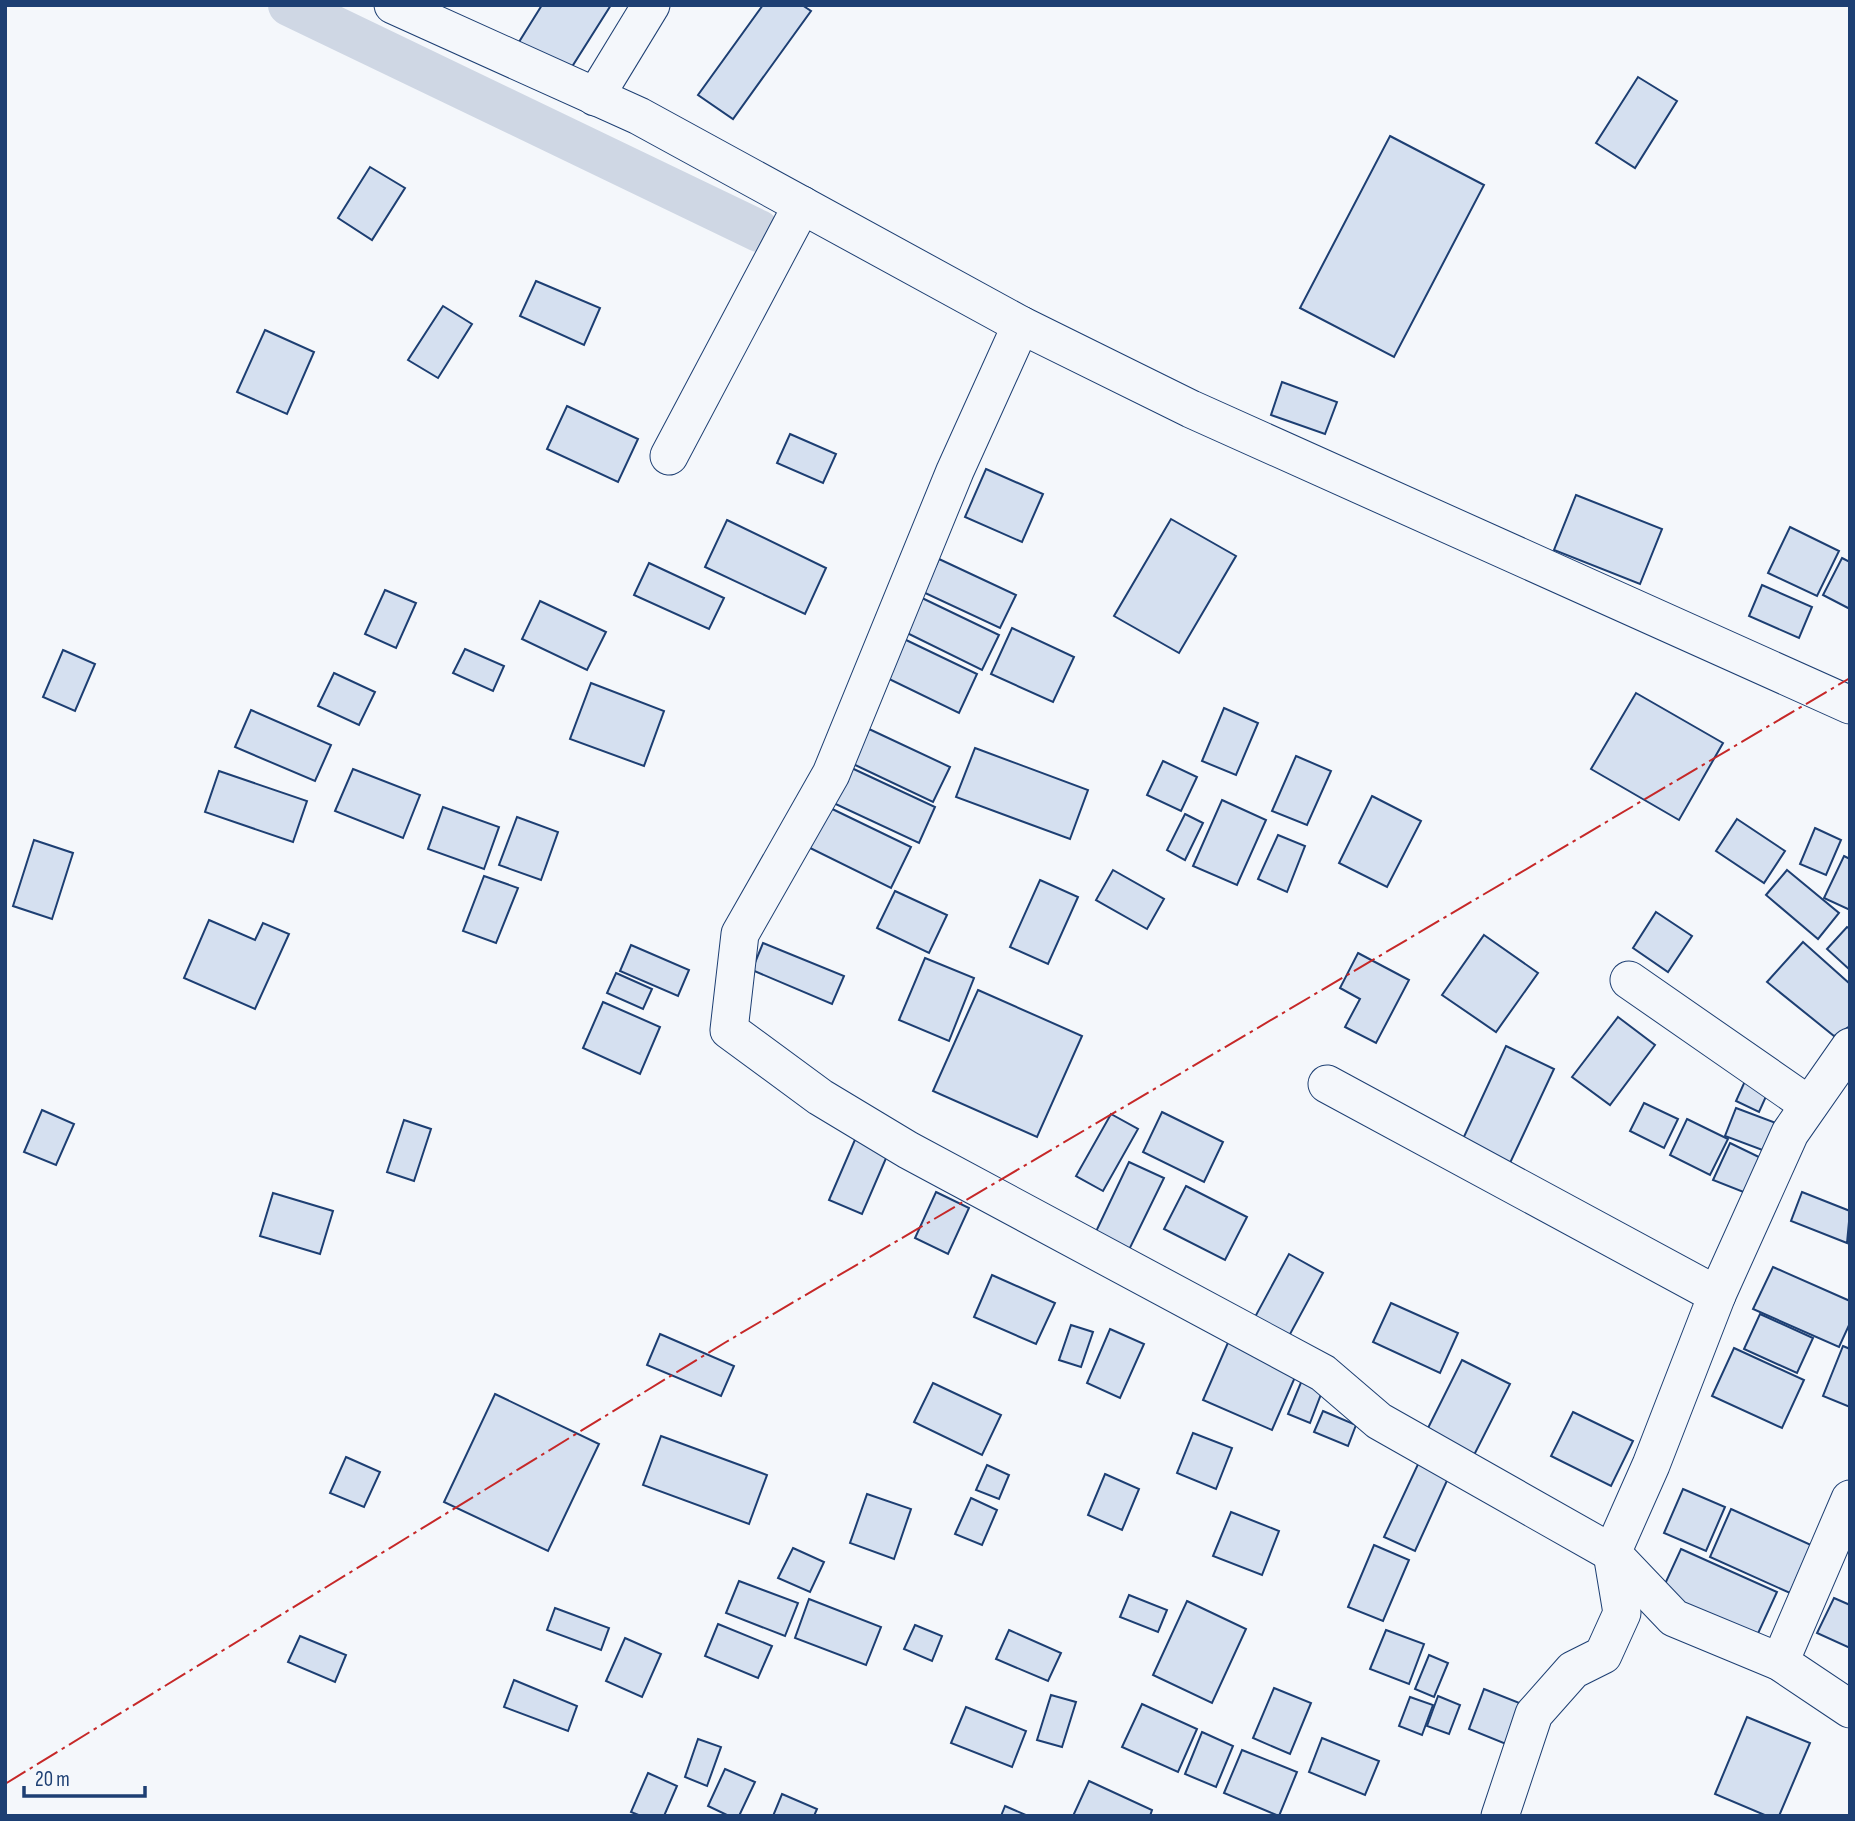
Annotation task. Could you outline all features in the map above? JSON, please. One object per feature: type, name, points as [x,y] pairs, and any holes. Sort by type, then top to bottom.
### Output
[{"type":"street","points":[[393,5],[639,116],[1021,325],[1191,409],[1850,705]]},
{"type":"street","points":[[594,97],[651,5]]},
{"type":"street","points":[[669,456],[802,205]]},
{"type":"street","points":[[1021,325],[955,471],[831,774],[740,934],[729,1030],[820,1097],[908,1150],[1323,1373],[1379,1421],[1612,1553],[1674,1618],[1780,1662],[1850,1709]]},
{"type":"street","points":[[1629,980],[1809,1105]]},
{"type":"street","points":[[1500,1816],[1534,1714],[1573,1670],[1603,1655],[1622,1613],[1612,1553],[1651,1465],[1717,1295],[1790,1133],[1850,1047]]},
{"type":"street","points":[[1327,1084],[1717,1295]]},
{"type":"street","points":[[1780,1662],[1850,1499]]},
{"type":"building","points":[[542,5],[611,5],[568,73],[519,42]]},
{"type":"building","points":[[763,5],[802,5],[811,11],[733,119],[698,95]]},
{"type":"building","points":[[1638,77],[1677,101],[1635,168],[1596,143]]},
{"type":"building","points":[[1390,136],[1484,185],[1394,357],[1300,308]]},
{"type":"building","points":[[370,167],[405,188],[372,240],[338,218]]},
{"type":"building","points":[[536,281],[600,308],[584,345],[520,316]]},
{"type":"building","points":[[443,306],[472,324],[438,378],[408,360]]},
{"type":"building","points":[[265,330],[314,352],[287,414],[237,392]]},
{"type":"building","points":[[1282,382],[1337,402],[1325,434],[1271,415]]},
{"type":"building","points":[[567,406],[638,439],[618,482],[547,449]]},
{"type":"building","points":[[790,434],[836,454],[823,483],[777,463]]},
{"type":"building","points":[[986,469],[1043,494],[1022,542],[965,517]]},
{"type":"building","points":[[1576,495],[1662,529],[1640,584],[1554,550]]},
{"type":"building","points":[[1171,519],[1236,556],[1179,653],[1114,616]]},
{"type":"building","points":[[727,520],[826,568],[805,614],[705,567]]},
{"type":"building","points":[[1790,527],[1839,551],[1817,596],[1768,573]]},
{"type":"building","points":[[1842,558],[1850,562],[1850,609],[1823,595]]},
{"type":"building","points":[[939,559],[1016,595],[1000,628],[923,592]]},
{"type":"building","points":[[649,563],[724,598],[709,629],[634,595]]},
{"type":"building","points":[[1762,585],[1812,607],[1799,638],[1749,616]]},
{"type":"building","points":[[385,590],[416,603],[396,648],[365,634]]},
{"type":"building","points":[[922,598],[999,635],[982,670],[905,632]]},
{"type":"building","points":[[540,601],[606,632],[587,670],[522,639]]},
{"type":"building","points":[[1012,628],[1074,657],[1053,702],[991,674]]},
{"type":"building","points":[[904,639],[977,674],[959,713],[885,677]]},
{"type":"building","points":[[465,649],[504,666],[493,691],[453,673]]},
{"type":"building","points":[[63,650],[95,664],[75,711],[43,697]]},
{"type":"building","points":[[334,673],[375,692],[359,725],[318,706]]},
{"type":"building","points":[[591,683],[664,711],[644,766],[570,739]]},
{"type":"building","points":[[1636,693],[1723,743],[1679,820],[1591,769]]},
{"type":"building","points":[[1224,708],[1258,723],[1236,775],[1202,761]]},
{"type":"building","points":[[251,710],[331,745],[315,781],[235,747]]},
{"type":"building","points":[[869,729],[950,767],[933,802],[853,764]]},
{"type":"building","points":[[975,748],[1088,790],[1070,839],[956,797]]},
{"type":"building","points":[[1296,756],[1331,771],[1307,825],[1272,811]]},
{"type":"building","points":[[1163,761],[1197,777],[1181,811],[1147,795]]},
{"type":"building","points":[[843,764],[935,807],[919,843],[827,800]]},
{"type":"building","points":[[353,769],[420,795],[403,838],[335,811]]},
{"type":"building","points":[[219,771],[307,801],[293,842],[205,812]]},
{"type":"building","points":[[1372,796],[1421,821],[1387,887],[1339,863]]},
{"type":"building","points":[[1222,800],[1266,820],[1237,885],[1193,866]]},
{"type":"building","points":[[824,805],[911,847],[891,888],[804,845]]},
{"type":"building","points":[[443,807],[499,827],[484,869],[428,849]]},
{"type":"building","points":[[1185,814],[1203,823],[1185,860],[1167,850]]},
{"type":"building","points":[[517,817],[558,832],[541,880],[499,865]]},
{"type":"building","points":[[1737,819],[1785,851],[1764,883],[1716,851]]},
{"type":"building","points":[[1815,828],[1841,840],[1826,875],[1800,864]]},
{"type":"building","points":[[1278,835],[1305,846],[1287,892],[1258,879]]},
{"type":"building","points":[[34,840],[73,853],[52,919],[13,906]]},
{"type":"building","points":[[1844,856],[1850,859],[1850,910],[1824,898]]},
{"type":"building","points":[[1113,870],[1164,899],[1147,929],[1096,900]]},
{"type":"building","points":[[1787,870],[1839,913],[1818,939],[1766,895]]},
{"type":"building","points":[[484,876],[518,888],[496,943],[463,931]]},
{"type":"building","points":[[1040,880],[1078,897],[1048,964],[1010,947]]},
{"type":"building","points":[[895,891],[947,915],[929,953],[877,928]]},
{"type":"building","points":[[1656,912],[1692,936],[1668,972],[1633,948]]},
{"type":"building","points":[[209,920],[255,940],[263,923],[289,934],[255,1009],[184,978]]},
{"type":"building","points":[[1847,927],[1850,929],[1850,970],[1827,949]]},
{"type":"building","points":[[1484,935],[1538,973],[1496,1032],[1442,995]]},
{"type":"building","points":[[1803,942],[1850,984],[1850,1026],[1834,1036],[1767,982]]},
{"type":"building","points":[[763,943],[844,976],[832,1004],[752,970]]},
{"type":"building","points":[[631,945],[689,970],[678,996],[620,971]]},
{"type":"building","points":[[1358,953],[1409,980],[1376,1043],[1345,1027],[1360,999],[1340,988]]},
{"type":"building","points":[[925,958],[974,978],[949,1041],[899,1020]]},
{"type":"building","points":[[616,973],[652,989],[643,1009],[607,993]]},
{"type":"building","points":[[978,990],[1082,1036],[1037,1137],[933,1091]]},
{"type":"building","points":[[603,1002],[660,1027],[640,1074],[583,1048]]},
{"type":"building","points":[[1618,1017],[1655,1045],[1610,1105],[1572,1077]]},
{"type":"building","points":[[1506,1046],[1554,1069],[1510,1163],[1462,1141]]},
{"type":"building","points":[[1750,1070],[1773,1081],[1759,1112],[1736,1101]]},
{"type":"building","points":[[1644,1103],[1678,1119],[1664,1148],[1630,1131]]},
{"type":"building","points":[[1736,1108],[1776,1123],[1765,1151],[1725,1136]]},
{"type":"building","points":[[42,1110],[74,1124],[56,1165],[24,1152]]},
{"type":"building","points":[[1162,1112],[1223,1142],[1204,1182],[1143,1152]]},
{"type":"building","points":[[1111,1114],[1138,1129],[1103,1191],[1076,1176]]},
{"type":"building","points":[[1687,1119],[1728,1139],[1710,1175],[1670,1155]]},
{"type":"building","points":[[404,1120],[431,1129],[414,1181],[387,1172]]},
{"type":"building","points":[[857,1135],[890,1149],[862,1214],[829,1200]]},
{"type":"building","points":[[1730,1143],[1761,1158],[1746,1193],[1713,1180]]},
{"type":"building","points":[[1129,1162],[1164,1178],[1125,1258],[1091,1242]]},
{"type":"building","points":[[1186,1186],[1247,1217],[1225,1260],[1164,1229]]},
{"type":"building","points":[[936,1192],[969,1208],[948,1254],[915,1238]]},
{"type":"building","points":[[1802,1192],[1850,1211],[1847,1243],[1791,1221]]},
{"type":"building","points":[[273,1193],[333,1211],[320,1254],[260,1236]]},
{"type":"building","points":[[1289,1254],[1323,1273],[1282,1349],[1248,1330]]},
{"type":"building","points":[[1773,1267],[1850,1301],[1850,1323],[1839,1347],[1753,1309]]},
{"type":"building","points":[[992,1275],[1055,1303],[1036,1344],[974,1317]]},
{"type":"building","points":[[1391,1303],[1458,1333],[1440,1373],[1373,1342]]},
{"type":"building","points":[[1760,1314],[1813,1338],[1797,1373],[1744,1349]]},
{"type":"building","points":[[1071,1325],[1093,1332],[1081,1367],[1059,1360]]},
{"type":"building","points":[[1110,1329],[1144,1344],[1120,1398],[1087,1383]]},
{"type":"building","points":[[660,1334],[734,1366],[721,1396],[647,1365]]},
{"type":"building","points":[[1230,1338],[1299,1368],[1272,1430],[1203,1400]]},
{"type":"building","points":[[1843,1346],[1850,1349],[1850,1407],[1823,1396]]},
{"type":"building","points":[[1734,1348],[1804,1380],[1782,1428],[1712,1396]]},
{"type":"building","points":[[1462,1360],[1510,1384],[1469,1465],[1421,1442]]},
{"type":"building","points":[[1302,1380],[1323,1389],[1310,1423],[1288,1414]]},
{"type":"building","points":[[933,1383],[1001,1415],[982,1455],[914,1422]]},
{"type":"building","points":[[495,1394],[599,1444],[548,1551],[444,1502]]},
{"type":"building","points":[[1323,1411],[1356,1425],[1348,1446],[1314,1432]]},
{"type":"building","points":[[1573,1412],[1633,1441],[1611,1486],[1551,1456]]},
{"type":"building","points":[[1193,1433],[1232,1448],[1216,1489],[1177,1473]]},
{"type":"building","points":[[661,1436],[767,1475],[749,1524],[643,1485]]},
{"type":"building","points":[[346,1457],[380,1472],[364,1507],[330,1493]]},
{"type":"building","points":[[1420,1460],[1450,1474],[1415,1551],[1384,1537]]},
{"type":"building","points":[[987,1465],[1009,1475],[999,1499],[976,1490]]},
{"type":"building","points":[[1105,1474],[1139,1489],[1122,1530],[1088,1515]]},
{"type":"building","points":[[1683,1489],[1725,1507],[1706,1551],[1664,1533]]},
{"type":"building","points":[[867,1494],[911,1509],[894,1559],[850,1543]]},
{"type":"building","points":[[971,1498],[997,1510],[982,1545],[955,1534]]},
{"type":"building","points":[[1731,1509],[1811,1545],[1790,1593],[1710,1557]]},
{"type":"building","points":[[1231,1512],[1279,1531],[1262,1575],[1213,1556]]},
{"type":"building","points":[[1374,1545],[1409,1560],[1383,1621],[1348,1607]]},
{"type":"building","points":[[793,1548],[824,1562],[810,1592],[778,1578]]},
{"type":"building","points":[[1681,1549],[1777,1592],[1755,1640],[1659,1597]]},
{"type":"building","points":[[739,1581],[798,1603],[785,1636],[726,1613]]},
{"type":"building","points":[[1129,1595],[1167,1610],[1158,1632],[1120,1617]]},
{"type":"building","points":[[1834,1598],[1850,1605],[1850,1648],[1817,1633]]},
{"type":"building","points":[[809,1599],[881,1627],[866,1665],[795,1638]]},
{"type":"building","points":[[1187,1601],[1246,1629],[1212,1703],[1153,1675]]},
{"type":"building","points":[[555,1608],[609,1628],[601,1650],[547,1630]]},
{"type":"building","points":[[718,1624],[772,1646],[758,1678],[705,1656]]},
{"type":"building","points":[[915,1625],[942,1636],[932,1661],[904,1649]]},
{"type":"building","points":[[1009,1630],[1061,1653],[1048,1681],[996,1659]]},
{"type":"building","points":[[1386,1630],[1424,1644],[1409,1684],[1370,1669]]},
{"type":"building","points":[[300,1636],[346,1655],[335,1682],[288,1662]]},
{"type":"building","points":[[625,1638],[661,1654],[642,1697],[606,1681]]},
{"type":"building","points":[[1429,1655],[1448,1663],[1434,1697],[1415,1689]]},
{"type":"building","points":[[514,1680],[577,1706],[568,1731],[504,1707]]},
{"type":"building","points":[[1274,1688],[1311,1703],[1290,1754],[1253,1738]]},
{"type":"building","points":[[1484,1689],[1522,1704],[1506,1744],[1469,1729]]},
{"type":"building","points":[[1051,1695],[1076,1702],[1062,1747],[1037,1740]]},
{"type":"building","points":[[1438,1696],[1460,1705],[1449,1734],[1427,1726]]},
{"type":"building","points":[[1410,1697],[1433,1705],[1422,1735],[1399,1726]]},
{"type":"building","points":[[1142,1704],[1197,1729],[1178,1772],[1122,1747]]},
{"type":"building","points":[[966,1707],[1026,1731],[1012,1767],[951,1743]]},
{"type":"building","points":[[1747,1717],[1810,1743],[1779,1816],[1767,1816],[1715,1794]]},
{"type":"building","points":[[1202,1732],[1233,1746],[1216,1787],[1185,1774]]},
{"type":"building","points":[[1322,1738],[1379,1761],[1365,1795],[1309,1772]]},
{"type":"building","points":[[698,1739],[721,1747],[707,1786],[685,1777]]},
{"type":"building","points":[[1242,1750],[1297,1772],[1279,1816],[1224,1793]]},
{"type":"building","points":[[725,1769],[755,1782],[739,1816],[729,1816],[708,1806]]},
{"type":"building","points":[[648,1773],[677,1786],[664,1816],[641,1816],[631,1812]]},
{"type":"building","points":[[1089,1781],[1152,1810],[1150,1816],[1073,1816]]},
{"type":"building","points":[[782,1794],[817,1809],[814,1816],[773,1816]]},
{"type":"building","points":[[1005,1806],[1028,1816],[1001,1816]]},
{"type":"waterway","points":[[289,5],[759,231]]},
{"type":"power","points":[[5,1784],[726,1342],[1850,678]]}]
